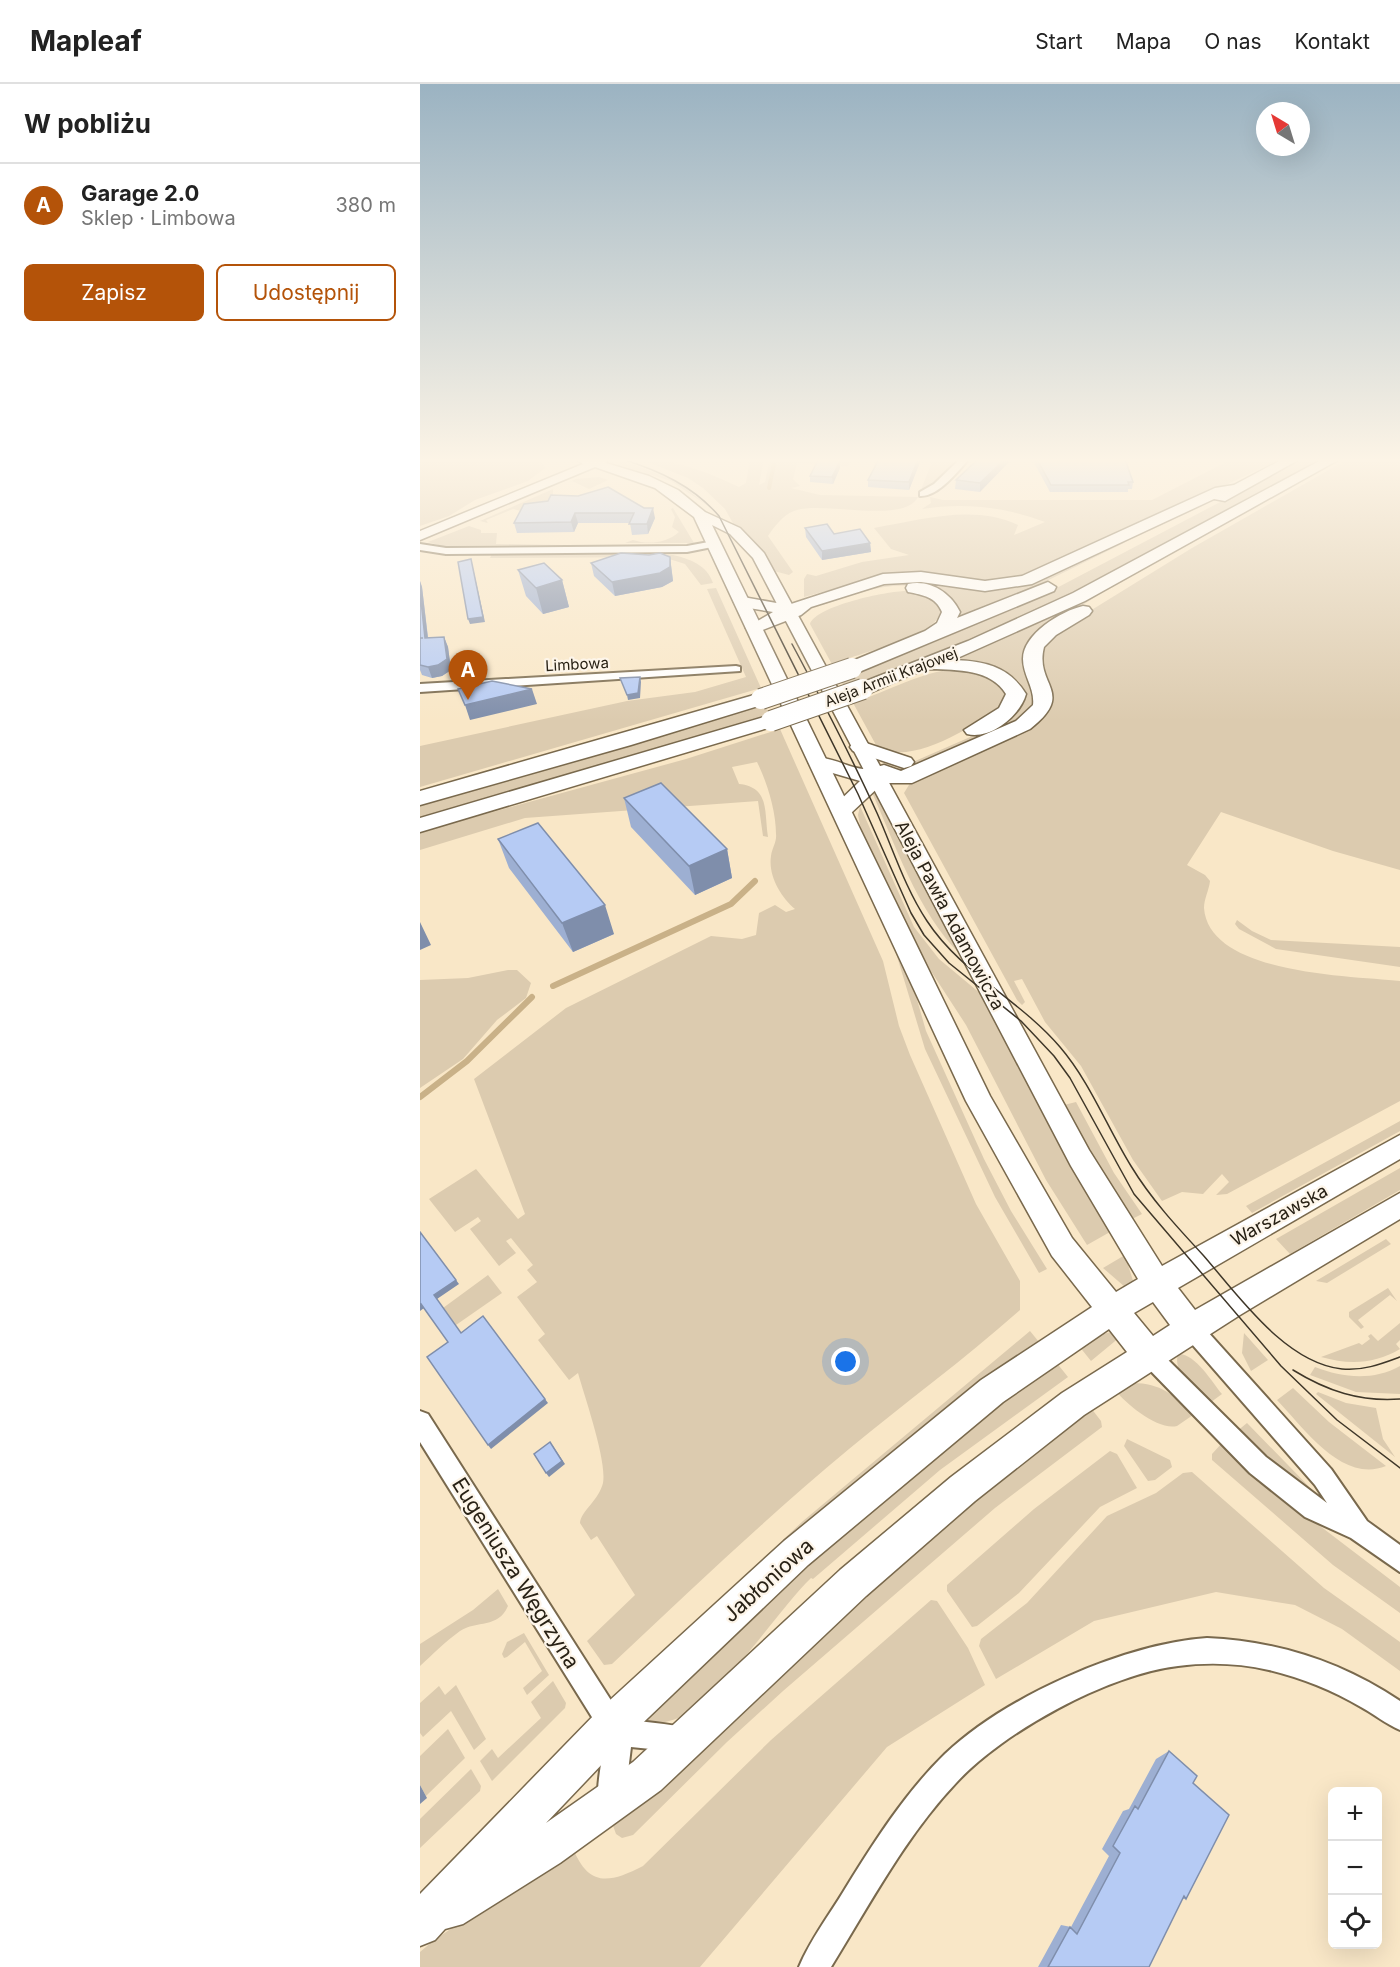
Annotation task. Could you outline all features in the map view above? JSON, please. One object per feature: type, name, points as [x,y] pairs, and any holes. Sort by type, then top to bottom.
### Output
[{"type":"main road","name":"Aleja Pawła Adamowicza","points":[[715,547],[979,1101],[1036,1205],[1062,1247],[1149,1355]]},
{"type":"main road","name":"Aleja Pawła Adamowicza","points":[[751,547],[759,556],[1080,1158],[1157,1284],[1191,1329]]},
{"type":"main road","points":[[797,628],[809,607],[883,579],[921,577],[985,586],[1026,580],[1098,547]]},
{"type":"main road","name":"Aleja Armii Krajowej","points":[[420,798],[624,741],[852,668],[923,641],[1054,584],[1125,547]]},
{"type":"main road","name":"Aleja Armii Krajowej","points":[[420,825],[771,721],[864,689],[1050,611],[1174,547]]},
{"type":"main road","points":[[819,763],[876,777],[904,770],[1031,720],[1043,703],[1045,693],[1032,654],[1043,637],[1187,547]]},
{"type":"main road","points":[[743,602],[809,607],[884,590],[904,588],[929,591],[945,600],[951,612],[944,626],[923,641]]},
{"type":"main road","points":[[756,628],[784,604]]},
{"type":"main road","points":[[889,801],[904,770],[1002,715],[1015,700],[1016,694],[1012,685],[995,672],[975,667],[925,665]]},
{"type":"main road","points":[[860,747],[904,770]]},
{"type":"main road","points":[[842,809],[876,777]]},
{"type":"main road","name":"Warszawska","points":[[1157,1284],[1400,1146]]},
{"type":"main road","points":[[1191,1329],[1400,1205]]},
{"type":"main road","name":"Jabłoniowa","points":[[420,1926],[612,1725],[796,1552],[992,1391],[1112,1310],[1157,1284]]},
{"type":"main road","name":"Jabłoniowa","points":[[420,1926],[610,1804],[688,1740],[853,1583],[963,1489],[1073,1404],[1191,1329]]},
{"type":"street","points":[[420,547],[446,551],[687,549],[698,547]]},
{"type":"street","name":"Limbowa","points":[[420,688],[736,669]]},
{"type":"street","points":[[1191,1329],[1323,1477],[1359,1530]]},
{"type":"street","points":[[1149,1355],[1258,1465],[1313,1509],[1359,1530],[1400,1560]]},
{"type":"street","name":"Eugeniusza Węgrzyna","points":[[420,1422],[612,1725],[618,1747],[610,1804]]},
{"type":"street","points":[[814,1967],[909,1817],[945,1774],[978,1744],[1008,1724],[1036,1707],[1099,1678],[1139,1663],[1177,1653],[1213,1651],[1249,1655],[1283,1661],[1345,1682],[1400,1717]]},
{"type":"street","points":[[612,1725],[632,1734],[688,1740]]},
{"type":"shaded area","points":[[776,547],[793,572],[789,575],[774,571],[759,548]]},
{"type":"shaded area","points":[[889,547],[1094,547],[1047,569],[1003,582],[878,577],[804,597],[804,579],[807,574],[816,576],[862,562],[909,555]]},
{"type":"shaded area","points":[[1116,547],[1024,592],[954,620],[958,610],[957,606],[946,594],[905,585],[877,588],[822,605],[813,605],[861,588],[898,580],[990,589],[1016,587],[1045,578],[1098,552]]},
{"type":"shaded area","points":[[1135,547],[1167,547],[1064,599],[863,689],[869,697],[938,672],[967,670],[984,674],[1008,692],[1005,704],[978,722],[942,741],[906,752],[890,751],[876,745],[810,624],[815,617],[825,611],[869,597],[906,591],[934,597],[942,611],[937,620],[915,635],[847,659],[855,673],[935,642],[1049,592]]},
{"type":"shaded area","points":[[1400,547],[1400,870],[1333,851],[1221,812],[1187,865],[1205,875],[1210,881],[1204,908],[1212,930],[1230,947],[1256,959],[1286,968],[1400,981],[1400,1101],[1227,1194],[1216,1195],[1229,1182],[1222,1174],[1203,1194],[1182,1192],[1162,1201],[1133,1160],[1081,1066],[1045,1022],[1022,979],[1014,981],[1025,1002],[1022,1005],[1017,1000],[904,793],[912,780],[1027,729],[1042,718],[1052,704],[1052,690],[1041,666],[1043,646],[1064,627],[1192,548]]},
{"type":"shaded area","points":[[492,554],[673,555],[702,567],[713,583],[701,585],[685,564],[663,557],[490,558]]},
{"type":"shaded area","points":[[716,588],[761,688],[420,787],[420,746],[627,701],[695,692],[746,677],[707,589]]},
{"type":"shaded area","points":[[1105,591],[1039,632],[1028,668],[1035,705],[1015,723],[907,771],[890,772],[1000,724],[1014,715],[1024,703],[1023,687],[1008,672],[978,664],[946,662]]},
{"type":"shaded area","points":[[764,703],[769,715],[420,817],[420,803]]},
{"type":"shaded area","points":[[780,729],[883,961],[899,1026],[910,1055],[976,1204],[1020,1281],[1020,1310],[818,1475],[612,1664],[604,1665],[587,1641],[635,1595],[597,1536],[591,1540],[580,1523],[583,1514],[601,1489],[603,1473],[599,1445],[578,1373],[569,1380],[538,1340],[545,1334],[517,1297],[537,1282],[527,1270],[533,1265],[511,1238],[506,1241],[516,1253],[499,1266],[470,1229],[481,1221],[478,1217],[455,1232],[429,1199],[476,1169],[518,1219],[525,1214],[474,1079],[566,1008],[711,936],[742,939],[756,935],[759,913],[775,905],[786,912],[795,909],[780,892],[772,871],[771,856],[776,837],[773,806],[757,762],[732,767],[739,784],[749,786],[761,795],[764,802],[768,837],[763,836],[758,801],[525,818],[420,850],[420,832],[686,759]]},
{"type":"shaded area","points":[[873,786],[961,955],[945,938],[919,898],[870,788]]},
{"type":"shaded area","points":[[860,806],[914,927],[939,959],[981,994],[1073,1169],[1110,1232],[1087,1245],[1046,1180],[966,1025],[927,965],[861,830],[858,815]]},
{"type":"shaded area","points":[[1237,920],[1252,931],[1271,940],[1400,947],[1400,967],[1276,949],[1239,929],[1235,924]]},
{"type":"shaded area","points":[[899,952],[912,982],[926,1031],[984,1159],[1011,1211],[1047,1269],[1039,1273],[995,1197],[925,1049],[896,953]]},
{"type":"shaded area","points":[[517,970],[531,983],[526,998],[497,1020],[463,1059],[420,1088],[420,980],[468,978]]},
{"type":"shaded area","points":[[1076,1102],[1114,1173],[1142,1214],[1130,1220],[1064,1105]]},
{"type":"shaded area","points":[[1400,1121],[1400,1131],[1252,1213],[1246,1206]]},
{"type":"shaded area","points":[[1400,1168],[1400,1190],[1290,1254],[1276,1239]]},
{"type":"shaded area","points":[[1386,1239],[1391,1244],[1327,1283],[1316,1281]]},
{"type":"shaded area","points":[[1125,1255],[1134,1284],[1125,1287],[1103,1268]]},
{"type":"shaded area","points":[[488,1275],[502,1293],[456,1325],[443,1308]]},
{"type":"shaded area","points":[[1388,1288],[1397,1301],[1390,1295],[1358,1320],[1364,1327],[1361,1329],[1349,1317],[1349,1312]]},
{"type":"shaded area","points":[[1400,1323],[1400,1340],[1396,1344],[1400,1349],[1391,1354],[1362,1362],[1321,1357],[1359,1343],[1362,1345],[1370,1339],[1368,1336],[1371,1334],[1378,1341]]},
{"type":"shaded area","points":[[1030,1331],[1039,1342],[997,1372],[622,1691],[803,1521]]},
{"type":"shaded area","points":[[1115,1331],[1120,1337],[1091,1361],[1079,1346],[1095,1336]]},
{"type":"shaded area","points":[[1244,1333],[1268,1360],[1251,1371],[1242,1353]]},
{"type":"shaded area","points":[[1178,1354],[1191,1358],[1197,1363],[1222,1394],[1207,1405],[1191,1388],[1178,1368]]},
{"type":"shaded area","points":[[1056,1362],[1068,1377],[940,1470],[813,1579],[811,1578],[748,1654],[712,1693],[694,1708],[669,1721],[641,1725],[634,1717],[749,1620],[809,1563],[943,1447]]},
{"type":"shaded area","points":[[1400,1366],[1400,1394],[1356,1392],[1310,1375],[1315,1367],[1336,1374],[1369,1376]]},
{"type":"shaded area","points":[[1133,1383],[1159,1388],[1180,1402],[1193,1415],[1177,1426],[1152,1421],[1127,1403],[1116,1391]]},
{"type":"shaded area","points":[[1293,1388],[1329,1422],[1386,1466],[1370,1469],[1354,1467],[1325,1450],[1277,1400]]},
{"type":"shaded area","points":[[1318,1392],[1346,1403],[1376,1408],[1383,1439],[1395,1457],[1316,1394]]},
{"type":"shaded area","points":[[1091,1408],[1101,1421],[1102,1427],[995,1508],[783,1691],[727,1742],[633,1835],[622,1838],[616,1834],[611,1820],[680,1773],[917,1546]]},
{"type":"shaded area","points":[[1247,1423],[1321,1499],[1321,1503],[1236,1432]]},
{"type":"shaded area","points":[[1127,1439],[1170,1460],[1172,1467],[1155,1480],[1148,1481],[1124,1446]]},
{"type":"shaded area","points":[[1222,1443],[1299,1510],[1400,1587],[1400,1613],[1333,1565],[1212,1460],[1212,1454]]},
{"type":"shaded area","points":[[1110,1451],[1117,1454],[1137,1488],[1100,1507],[1019,1593],[977,1626],[972,1627],[947,1591],[947,1585],[1034,1509]]},
{"type":"shaded area","points":[[1192,1472],[1324,1588],[1400,1642],[1400,1671],[1342,1629],[1295,1605],[1216,1592],[1094,1621],[996,1679],[979,1646],[981,1639],[1027,1603],[1107,1516],[1156,1493],[1183,1473]]},
{"type":"shaded area","points":[[498,1589],[508,1606],[499,1618],[460,1631],[420,1666],[420,1644],[473,1610]]},
{"type":"shaded area","points":[[931,1600],[937,1601],[968,1648],[985,1685],[887,1747],[700,1967],[420,1967],[420,1952],[433,1941],[572,1846],[585,1869],[600,1878],[619,1876],[643,1866],[771,1740]]},
{"type":"shaded area","points":[[524,1633],[549,1675],[527,1695],[523,1688],[542,1671],[525,1642],[507,1657],[504,1658],[502,1654],[507,1642]]},
{"type":"shaded area","points":[[553,1681],[566,1703],[565,1708],[492,1781],[480,1761],[492,1749],[498,1758],[541,1718],[531,1702]]},
{"type":"shaded area","points":[[456,1685],[486,1739],[474,1750],[451,1711],[423,1737],[420,1733],[420,1703],[439,1686],[445,1695]]},
{"type":"shaded area","points":[[448,1729],[465,1758],[426,1796],[420,1785],[420,1756]]},
{"type":"shaded area","points":[[471,1769],[481,1786],[480,1791],[420,1848],[420,1819]]},
{"type":"building","points":[[819,547],[847,547],[822,551]]},
{"type":"building","points":[[621,553],[649,555],[660,553],[670,557],[670,567],[660,573],[612,582],[591,563]]},
{"type":"building","points":[[471,559],[483,617],[468,619],[458,562]]},
{"type":"building","points":[[544,563],[562,580],[536,588],[518,570]]},
{"type":"building","points":[[420,592],[425,638],[444,637],[447,659],[438,665],[428,667],[420,665]]},
{"type":"building","points":[[640,677],[638,693],[627,695],[620,678]]},
{"type":"building","points":[[492,681],[532,689],[465,705],[458,689]]},
{"type":"building","points":[[661,783],[727,849],[689,866],[624,798]]},
{"type":"building","points":[[538,823],[605,905],[562,923],[498,839]]},
{"type":"building","points":[[420,1232],[456,1280],[434,1295],[461,1333],[483,1316],[545,1399],[488,1445],[427,1357],[448,1342],[420,1305]]},
{"type":"building","points":[[550,1442],[562,1461],[546,1473],[534,1454]]},
{"type":"building","points":[[1169,1751],[1197,1776],[1193,1783],[1229,1815],[1186,1899],[1184,1896],[1149,1967],[1048,1967],[1070,1927],[1077,1934],[1120,1853],[1113,1846],[1135,1806],[1138,1809]]},
{"type":"waterway","points":[[553,986],[731,904],[755,881]]},
{"type":"waterway","points":[[420,1097],[467,1061],[532,997]]},
{"type":"tram line","points":[[734,547],[858,794],[911,913],[924,935],[949,963],[1021,1021],[1054,1056],[1070,1078],[1134,1194],[1281,1366],[1337,1420],[1400,1468]]},
{"type":"tram line","points":[[792,644],[857,770],[906,882],[927,921],[956,956],[1027,1015],[1060,1047],[1089,1090],[1131,1166],[1165,1212],[1264,1325],[1301,1354],[1321,1364],[1342,1369],[1372,1366],[1400,1357]]},
{"type":"tram line","points":[[1293,1370],[1318,1384],[1344,1394],[1371,1399],[1400,1399]]},
{"type":"place","name":"Garage 2.0","points":[[468,700]]}]
